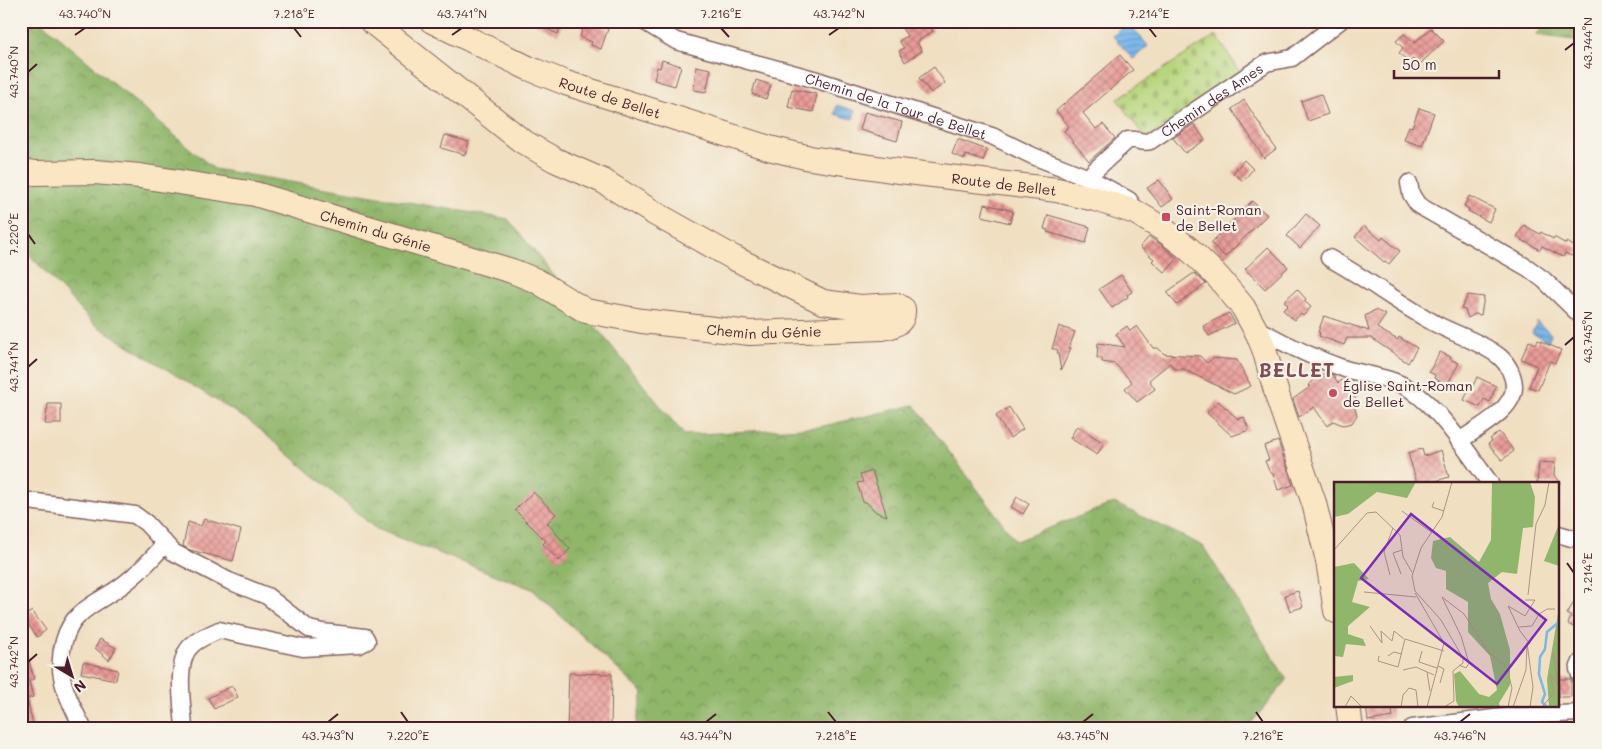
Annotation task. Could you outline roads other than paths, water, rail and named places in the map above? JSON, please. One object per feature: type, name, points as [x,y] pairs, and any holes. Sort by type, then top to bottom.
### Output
[{"type":"street","name":"Chemin du Génie","points":[[21,171],[35,173],[95,172],[140,176],[255,194],[512,270],[543,284],[572,304],[586,311],[642,321],[750,332],[883,328],[897,324],[903,316],[903,309],[897,305],[860,307],[823,302],[734,258],[654,213],[603,181],[534,149],[371,21]]},
{"type":"street","name":"Route de Bellet","points":[[432,21],[528,68],[566,83],[769,148],[810,158],[891,170],[1057,190],[1095,199],[1135,212],[1169,233],[1204,263],[1237,300],[1250,318],[1258,334],[1314,503],[1328,561],[1334,598]]},
{"type":"street","name":"Chemin de la Tour de Bellet","points":[[642,21],[676,41],[825,83],[992,136],[1033,156],[1089,178],[1130,200],[1135,212]]},
{"type":"street","name":"Chemin des Ames","points":[[1089,178],[1094,171],[1128,140],[1150,141],[1266,63],[1292,58],[1340,21]]},
{"type":"street","points":[[1408,183],[1411,194],[1418,205],[1528,268],[1544,280],[1581,316]]},
{"type":"street","points":[[1329,258],[1436,324],[1492,352],[1507,364],[1514,389],[1509,402],[1493,418],[1459,441]]},
{"type":"street","points":[[1258,334],[1265,333],[1311,356],[1411,390],[1443,420],[1489,482]]},
{"type":"street","points":[[21,500],[135,515],[146,522],[164,545],[173,552],[229,581],[267,596],[309,629],[365,637],[366,641],[359,645],[303,648],[219,630],[192,645],[184,656],[181,686],[184,728]]},
{"type":"street","points":[[1560,535],[1581,539]]},
{"type":"street","points":[[82,728],[66,693],[61,675],[60,655],[69,626],[78,615],[92,604],[118,589],[148,563],[164,545]]},
{"type":"street","points":[[1581,662],[1578,669],[1581,678]]},
{"type":"street","points":[[1348,706],[1351,728]]},
{"type":"street","points":[[1412,728],[1510,711],[1581,713]]},
{"type":"water","points":[[1128,22],[1148,46],[1133,59],[1113,36]]},
{"type":"water","points":[[837,105],[855,111],[853,119],[835,114]]},
{"type":"water","points":[[1537,322],[1551,334],[1548,341],[1532,333]]},
{"type":"place","name":"Saint-Roman de Bellet","points":[[1166,217]]},
{"type":"place","name":"Église Saint-Roman de Bellet","points":[[1333,393]]},
{"type":"district","name":"BELLET","points":[[1297,369]]}]
